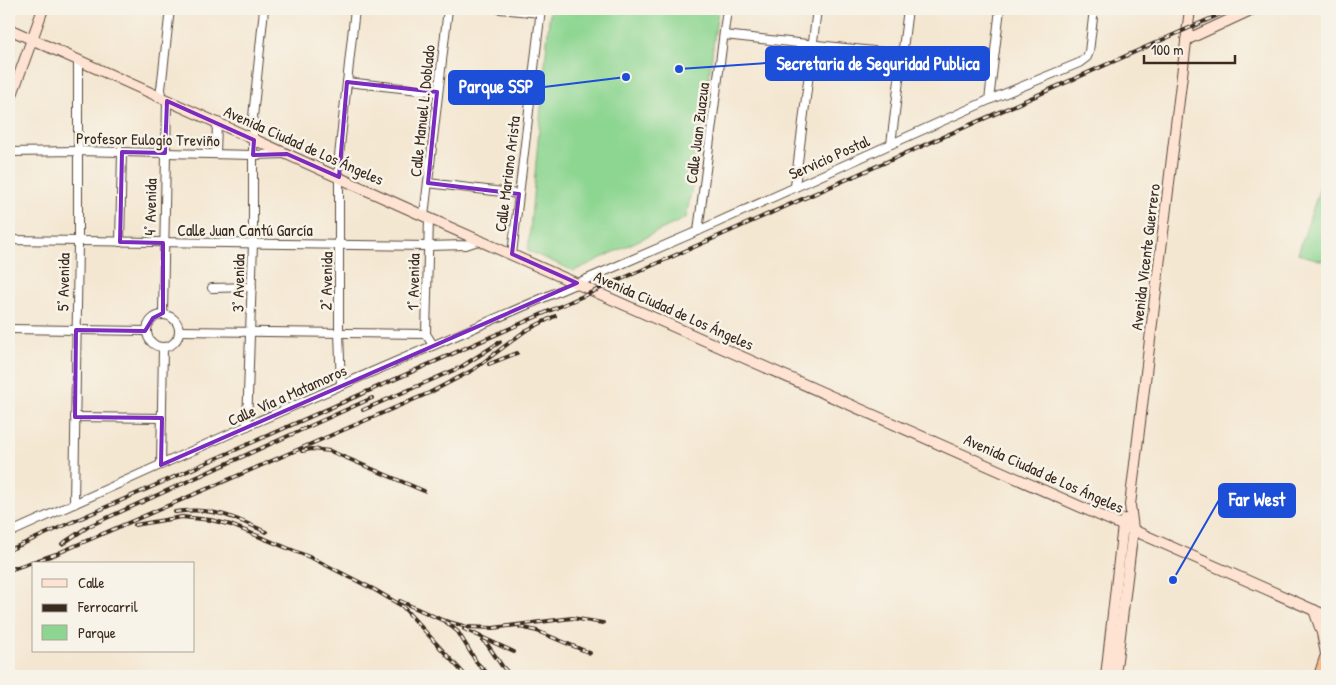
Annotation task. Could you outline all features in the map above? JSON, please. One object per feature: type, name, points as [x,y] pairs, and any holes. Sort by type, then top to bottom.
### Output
[{"type":"highway","points":[[1321,676],[1327,658]]},
{"type":"street","points":[[9,103],[43,9]]},
{"type":"street","name":"4° Avenida","points":[[163,314],[164,99],[170,9]]},
{"type":"street","name":"3° Avenida","points":[[247,426],[253,243],[253,117],[264,9]]},
{"type":"street","name":"2° Avenida","points":[[341,386],[339,332],[339,156],[355,9]]},
{"type":"street","name":"Calle Manuel L. Doblado","points":[[426,217],[437,92],[448,9]]},
{"type":"street","points":[[500,9],[540,11]]},
{"type":"street","name":"Calle Juan Zuazua","points":[[698,231],[727,9]]},
{"type":"street","points":[[795,186],[817,9]]},
{"type":"street","points":[[891,144],[908,9]]},
{"type":"street","points":[[989,100],[1000,9]]},
{"type":"street","name":"Servicio Postal","points":[[577,283],[698,231],[989,100],[1079,63],[1087,57],[1089,52],[1094,9]]},
{"type":"street","name":"Avenida Vicente Guerrero","points":[[1106,676],[1128,527],[1190,9]]},
{"type":"street","points":[[1186,40],[1253,9]]},
{"type":"street","name":"Calle Mariano Arista","points":[[512,254],[540,11]]},
{"type":"street","name":"Avenida Ciudad de Los Ángeles","points":[[9,29],[426,217],[1327,616]]},
{"type":"street","points":[[724,35],[993,65]]},
{"type":"street","name":"5° Avenida","points":[[74,504],[78,242],[78,61]]},
{"type":"street","points":[[347,82],[437,92]]},
{"type":"street","points":[[216,154],[217,123]]},
{"type":"street","name":"Profesor Eulogio Treviño","points":[[9,152],[287,154]]},
{"type":"street","points":[[120,242],[122,152]]},
{"type":"street","points":[[428,183],[519,194]]},
{"type":"street","name":"1° Avenida","points":[[426,217],[428,246],[426,334],[433,345]]},
{"type":"street","name":"Calle Juan Cantú García","points":[[9,240],[163,244],[253,243],[428,246],[466,245],[481,240]]},
{"type":"street","name":"Calle Vía a Matamoros","points":[[9,533],[247,426],[577,283]]},
{"type":"street","points":[[212,288],[252,287]]},
{"type":"street","points":[[163,314],[173,317],[179,331],[175,342],[163,347],[154,344],[150,340],[147,331],[150,321],[163,314]]},
{"type":"street","points":[[9,330],[147,331]]},
{"type":"street","points":[[179,331],[426,334]]},
{"type":"street","points":[[160,465],[163,347]]},
{"type":"street","points":[[75,417],[162,418]]},
{"type":"street","name":"Avenida Vicente Guerrero","points":[[1115,676],[1130,551],[1128,527]]},
{"type":"street","points":[[1130,551],[1138,543],[1145,540],[1158,540]]},
{"type":"street","points":[[1314,610],[1322,633],[1327,658]]},
{"type":"highlighted area","points":[[347,82],[437,92],[428,183],[519,194],[512,254],[577,283],[161,465],[162,418],[75,417],[76,330],[145,331],[153,318],[163,313],[163,243],[120,242],[122,152],[165,153],[167,101],[254,140],[253,155],[287,154],[339,177]]},
{"type":"green space","points":[[550,9],[718,9],[700,146],[686,218],[574,271],[528,251]]},
{"type":"green space","points":[[1327,166],[1327,262],[1298,254]]},
{"type":"railway","points":[[9,550],[1232,9]]},
{"type":"railway","points":[[32,562],[56,554],[429,393],[473,370],[525,331],[555,316]]},
{"type":"railway","points":[[363,410],[461,367],[500,342]]},
{"type":"railway","points":[[489,364],[517,353]]},
{"type":"railway","points":[[62,544],[89,526],[372,398]]},
{"type":"railway","points":[[302,451],[311,449],[330,451],[424,491]]},
{"type":"railway","points":[[175,512],[199,510],[222,514],[266,532]]},
{"type":"railway","points":[[135,525],[182,517],[211,520],[231,525],[314,559],[402,606],[466,676]]},
{"type":"railway","points":[[9,570],[32,562]]},
{"type":"railway","points":[[400,601],[442,620],[467,627],[493,628],[572,618],[603,623]]},
{"type":"railway","points":[[446,622],[458,632],[477,663],[490,676]]},
{"type":"railway","points":[[520,627],[537,631],[590,653]]},
{"type":"railway","points":[[464,629],[514,652]]},
{"type":"railway","points":[[483,641],[511,676]]},
{"type":"railway","points":[[1326,676],[1327,671]]},
{"type":"place","name":"Secretaria de Seguridad Publica","points":[[679,69]]},
{"type":"place","name":"Parque SSP","points":[[626,77]]},
{"type":"place","name":"Far West","points":[[1173,580]]}]
